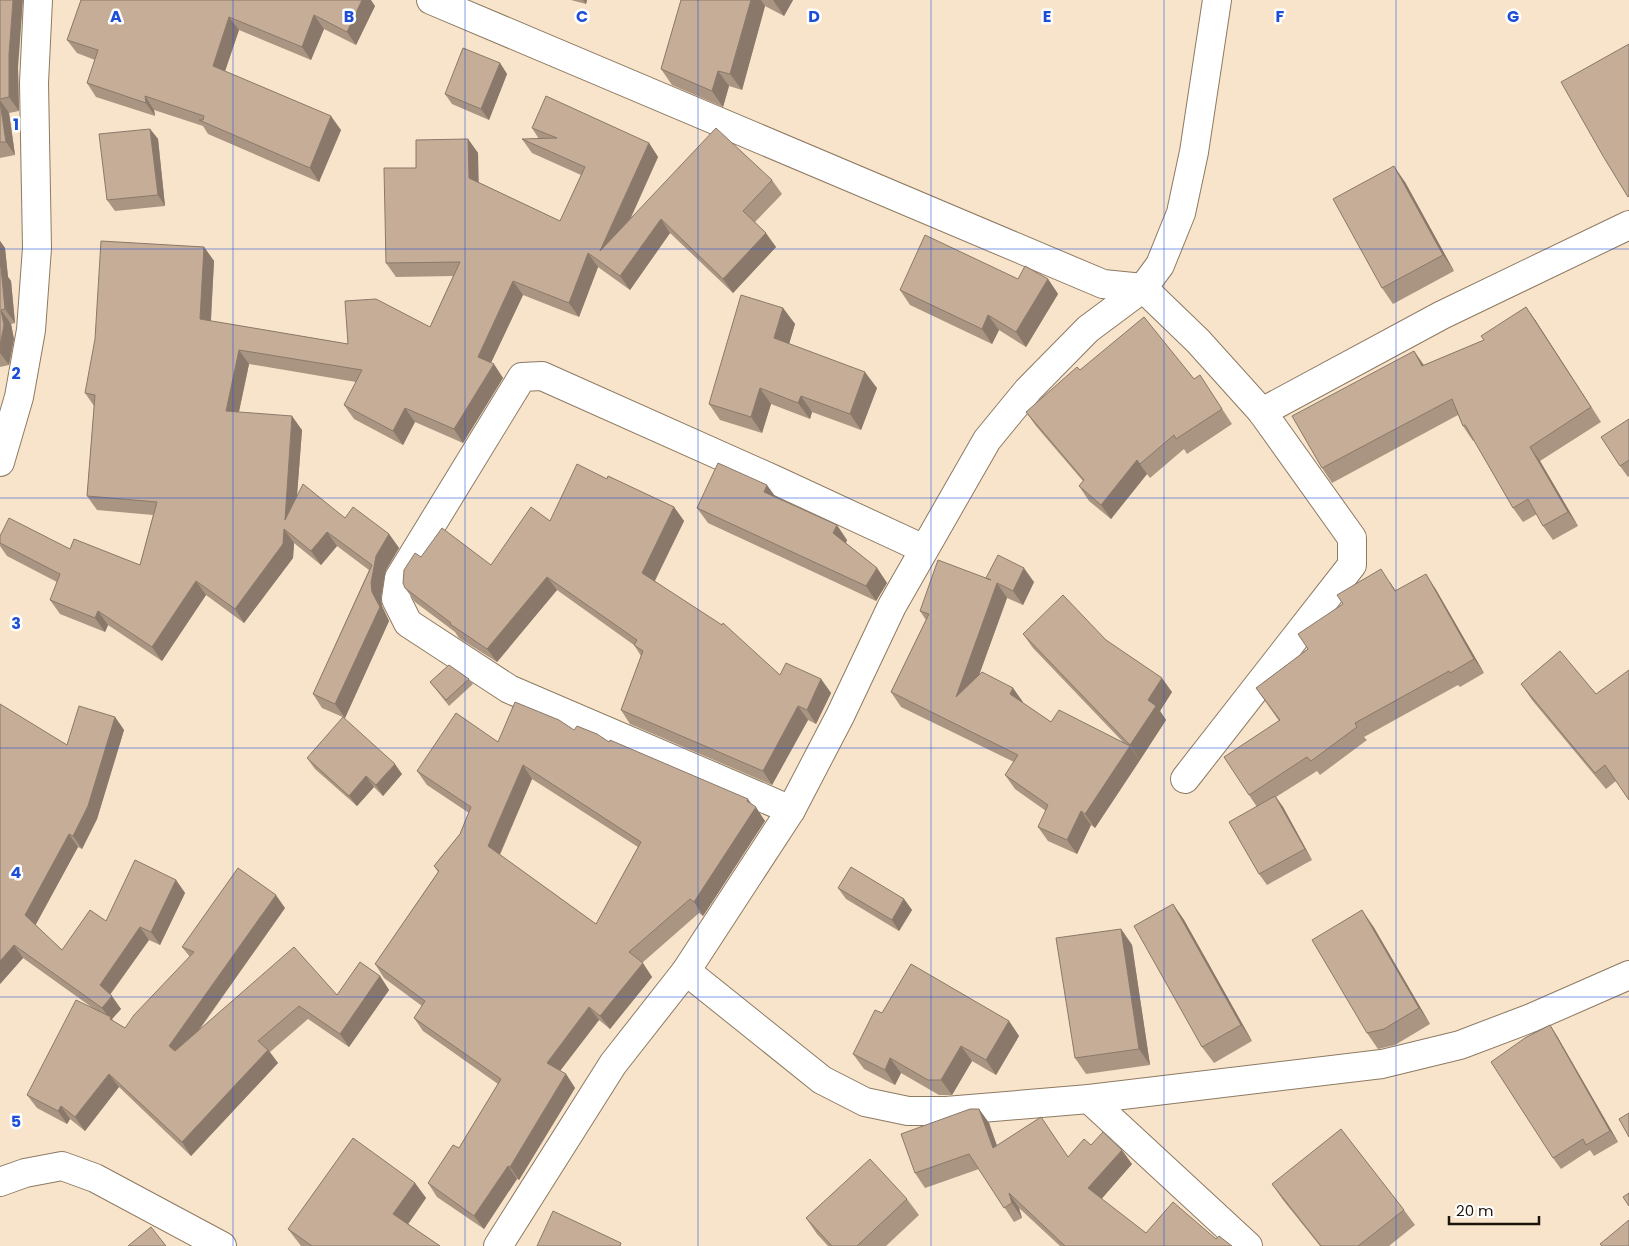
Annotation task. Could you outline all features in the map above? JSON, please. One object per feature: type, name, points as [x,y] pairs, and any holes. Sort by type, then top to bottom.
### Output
[{"type":"street","points":[[0,462],[19,398],[31,330],[37,248],[34,83],[38,0]]},
{"type":"street","points":[[430,0],[1104,284],[1143,288],[1198,341],[1262,412],[1352,538],[1352,565],[1186,779]]},
{"type":"street","points":[[498,1246],[613,1064],[686,971],[791,810],[840,716],[892,606],[987,440],[1028,390],[1088,329],[1143,288],[1160,265],[1181,213],[1194,152],[1217,0]]},
{"type":"street","points":[[1262,412],[1442,315],[1629,225]]},
{"type":"street","points":[[791,810],[509,690],[408,623],[396,599],[399,578],[522,377],[535,376],[542,376],[924,549]]},
{"type":"street","points":[[686,971],[822,1080],[865,1102],[908,1112],[946,1111],[1089,1099],[1382,1064],[1460,1045],[1531,1018],[1629,975]]},
{"type":"street","points":[[1089,1099],[1248,1246]]},
{"type":"street","points":[[0,1182],[25,1172],[62,1166],[95,1178],[222,1246]]},
{"type":"building","points":[[0,0],[13,0],[9,55],[9,97],[0,99]]},
{"type":"building","points":[[81,0],[362,0],[347,32],[314,15],[302,47],[229,17],[213,66],[331,116],[310,168],[199,120],[203,120],[204,116],[145,96],[146,103],[87,83],[98,50],[67,40]]},
{"type":"building","points":[[681,0],[751,0],[730,74],[718,71],[712,91],[661,69]]},
{"type":"building","points":[[1629,44],[1629,196],[1628,197],[1561,82]]},
{"type":"building","points":[[463,48],[500,63],[481,109],[445,94]]},
{"type":"building","points":[[546,96],[649,143],[600,251],[716,128],[772,180],[743,211],[766,233],[723,279],[661,219],[620,276],[588,253],[569,303],[513,281],[478,357],[494,364],[454,429],[405,408],[393,431],[344,405],[362,370],[239,350],[226,411],[292,416],[285,520],[303,484],[345,518],[353,507],[389,534],[376,556],[371,583],[372,592],[380,607],[335,704],[313,694],[372,565],[327,532],[311,551],[284,529],[283,544],[235,609],[196,581],[152,647],[98,611],[95,618],[50,600],[60,574],[0,543],[0,536],[9,518],[70,549],[74,539],[140,565],[157,502],[87,496],[95,395],[85,393],[95,339],[101,241],[204,247],[200,319],[348,344],[345,301],[376,299],[430,327],[460,262],[386,263],[384,168],[416,168],[416,140],[468,139],[469,178],[560,221],[585,167],[522,139],[557,138],[532,128]]},
{"type":"building","points":[[0,102],[6,142],[0,142]]},
{"type":"building","points":[[150,129],[158,195],[107,200],[99,134]]},
{"type":"building","points":[[1394,166],[1443,255],[1382,288],[1333,199]]},
{"type":"building","points":[[925,235],[1018,279],[1025,266],[1048,279],[1016,332],[988,315],[982,329],[900,290]]},
{"type":"building","points":[[0,267],[5,309],[1,310],[4,325],[0,346]]},
{"type":"building","points":[[741,295],[783,308],[774,338],[865,372],[850,414],[801,396],[798,403],[760,388],[751,417],[709,404]]},
{"type":"building","points":[[1526,307],[1591,407],[1530,447],[1568,512],[1543,526],[1528,499],[1513,508],[1465,425],[1463,426],[1452,399],[1322,468],[1292,416],[1414,351],[1422,366],[1484,340],[1481,336]]},
{"type":"building","points":[[1144,317],[1194,379],[1200,375],[1222,409],[1176,439],[1174,435],[1140,464],[1137,460],[1101,505],[1079,486],[1084,480],[1026,412],[1077,367],[1080,370]]},
{"type":"building","points":[[1629,419],[1629,460],[1620,466],[1601,437]]},
{"type":"building","points":[[718,463],[767,485],[764,492],[837,525],[833,533],[877,568],[866,586],[697,508]]},
{"type":"building","points":[[577,464],[607,479],[608,476],[674,507],[642,573],[722,625],[723,623],[780,675],[786,663],[821,679],[807,710],[798,706],[763,771],[621,710],[643,651],[634,645],[637,640],[547,577],[487,649],[450,624],[405,588],[403,583],[404,570],[415,553],[421,557],[442,528],[491,565],[531,507],[550,521]]},
{"type":"building","points":[[998,555],[1024,568],[1013,591],[997,583],[956,697],[982,672],[1013,688],[1010,694],[1051,722],[1059,710],[1130,746],[1085,814],[1081,811],[1067,840],[1038,827],[1048,805],[1005,775],[1018,755],[891,692],[929,614],[920,611],[938,560],[991,580],[986,578]]},
{"type":"building","points":[[1381,569],[1395,591],[1426,574],[1474,659],[1355,723],[1357,727],[1311,761],[1307,757],[1249,795],[1224,757],[1280,720],[1256,688],[1308,649],[1298,634],[1343,604],[1337,595]]},
{"type":"building","points":[[1063,595],[1106,640],[1162,678],[1148,700],[1156,706],[1130,745],[1023,634]]},
{"type":"building","points":[[1560,651],[1596,694],[1629,670],[1629,800],[1605,765],[1595,773],[1521,684]]},
{"type":"building","points":[[449,665],[469,679],[446,700],[430,682]]},
{"type":"building","points":[[515,702],[559,720],[574,730],[577,726],[597,734],[609,742],[610,740],[748,799],[747,801],[756,807],[694,902],[690,899],[629,952],[643,963],[600,1016],[589,1007],[547,1063],[566,1074],[510,1167],[508,1166],[474,1216],[428,1183],[453,1145],[459,1148],[501,1079],[414,1018],[425,1001],[375,964],[439,871],[434,866],[460,834],[471,807],[417,771],[456,713],[498,742]],"holes":[[[523,765],[641,842],[596,924],[488,846]]]},
{"type":"building","points":[[0,704],[67,745],[79,706],[115,717],[88,806],[73,836],[69,834],[25,915],[62,950],[90,910],[106,921],[135,860],[176,880],[151,932],[140,927],[100,985],[112,996],[102,1008],[14,945],[0,961]]},
{"type":"building","points":[[343,717],[395,764],[376,785],[366,776],[349,796],[307,758]]},
{"type":"building","points":[[1275,796],[1305,849],[1259,874],[1229,822]]},
{"type":"building","points":[[851,867],[904,899],[892,920],[838,888]]},
{"type":"building","points":[[238,868],[276,895],[169,1046],[175,1051],[294,947],[337,995],[360,962],[380,976],[340,1034],[299,1006],[258,1041],[268,1050],[182,1142],[109,1074],[75,1117],[61,1106],[58,1111],[27,1095],[76,1000],[111,1017],[110,1019],[125,1028],[134,1015],[194,952],[182,947]]},
{"type":"building","points":[[1173,904],[1241,1025],[1202,1047],[1134,926]]},
{"type":"building","points":[[1362,910],[1419,1008],[1384,1029],[1367,1033],[1312,940]]},
{"type":"building","points":[[1121,929],[1139,1049],[1075,1058],[1056,938]]},
{"type":"building","points":[[911,964],[1009,1021],[986,1060],[961,1046],[941,1080],[928,1080],[890,1058],[885,1070],[853,1054],[875,1010],[882,1013]]},
{"type":"building","points":[[1550,1025],[1610,1131],[1586,1145],[1583,1139],[1553,1158],[1491,1062],[1525,1038]]},
{"type":"building","points":[[970,1109],[979,1109],[993,1148],[1041,1117],[1068,1157],[1084,1139],[1091,1145],[1103,1132],[1122,1150],[1088,1188],[1146,1233],[1173,1202],[1216,1239],[1219,1236],[1232,1246],[1065,1246],[1009,1193],[1012,1203],[1004,1208],[969,1154],[915,1173],[901,1134]]},
{"type":"building","points":[[1629,1113],[1629,1137],[1619,1119]]},
{"type":"building","points":[[1341,1129],[1404,1210],[1358,1246],[1321,1246],[1272,1184]]},
{"type":"building","points":[[353,1138],[415,1183],[393,1214],[440,1246],[312,1246],[288,1229]]},
{"type":"building","points":[[870,1159],[907,1199],[857,1246],[832,1246],[806,1218]]},
{"type":"building","points":[[1629,1193],[1629,1206],[1623,1197]]},
{"type":"building","points":[[553,1211],[621,1243],[620,1246],[537,1246]]},
{"type":"building","points":[[1629,1220],[1629,1246],[1602,1246],[1600,1244]]},
{"type":"building","points":[[151,1227],[166,1246],[128,1246]]}]
